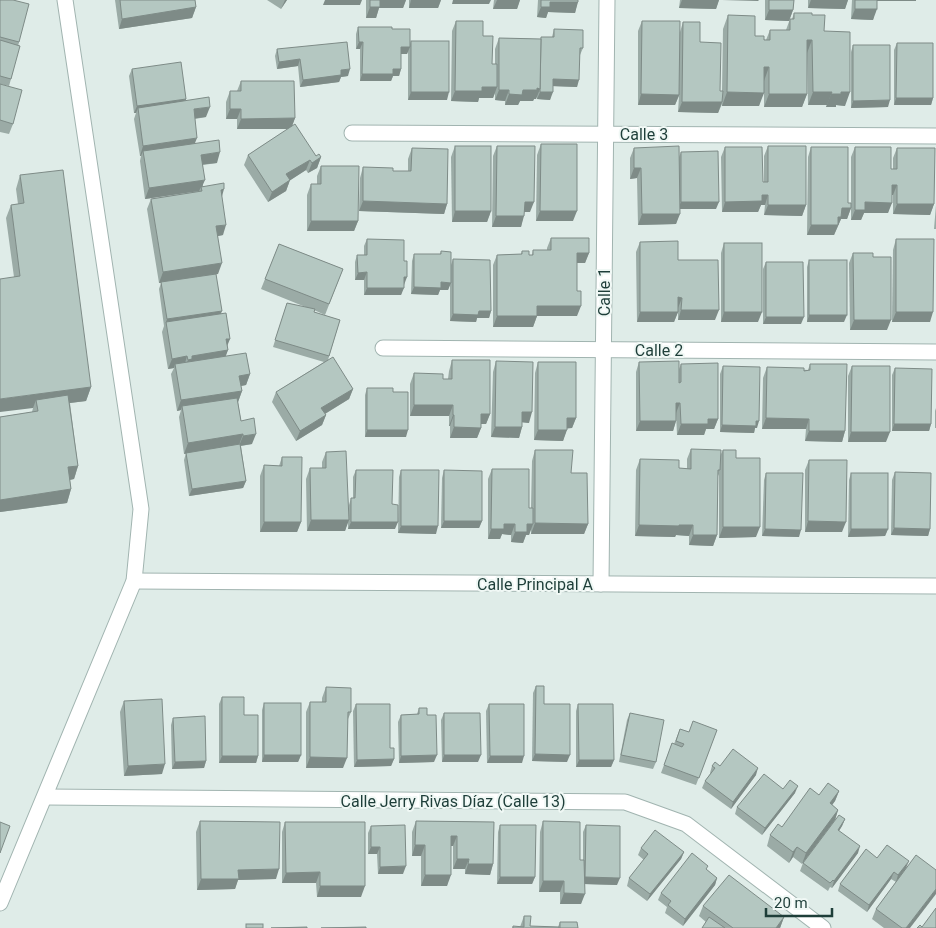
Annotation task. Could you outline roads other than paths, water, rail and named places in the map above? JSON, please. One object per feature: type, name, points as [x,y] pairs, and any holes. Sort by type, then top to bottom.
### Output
[{"type":"street","points":[[0,903],[134,580],[141,509],[65,0]]},
{"type":"street","name":"Calle 1","points":[[601,584],[604,133],[607,0]]},
{"type":"street","name":"Calle 3","points":[[352,133],[936,136]]},
{"type":"street","name":"Calle 2","points":[[383,348],[936,352]]},
{"type":"street","name":"Calle Principal A","points":[[134,580],[936,586]]},
{"type":"street","name":"Calle Jerry Rivas Díaz (Calle 13)","points":[[45,797],[625,802],[686,824],[821,927]]}]
